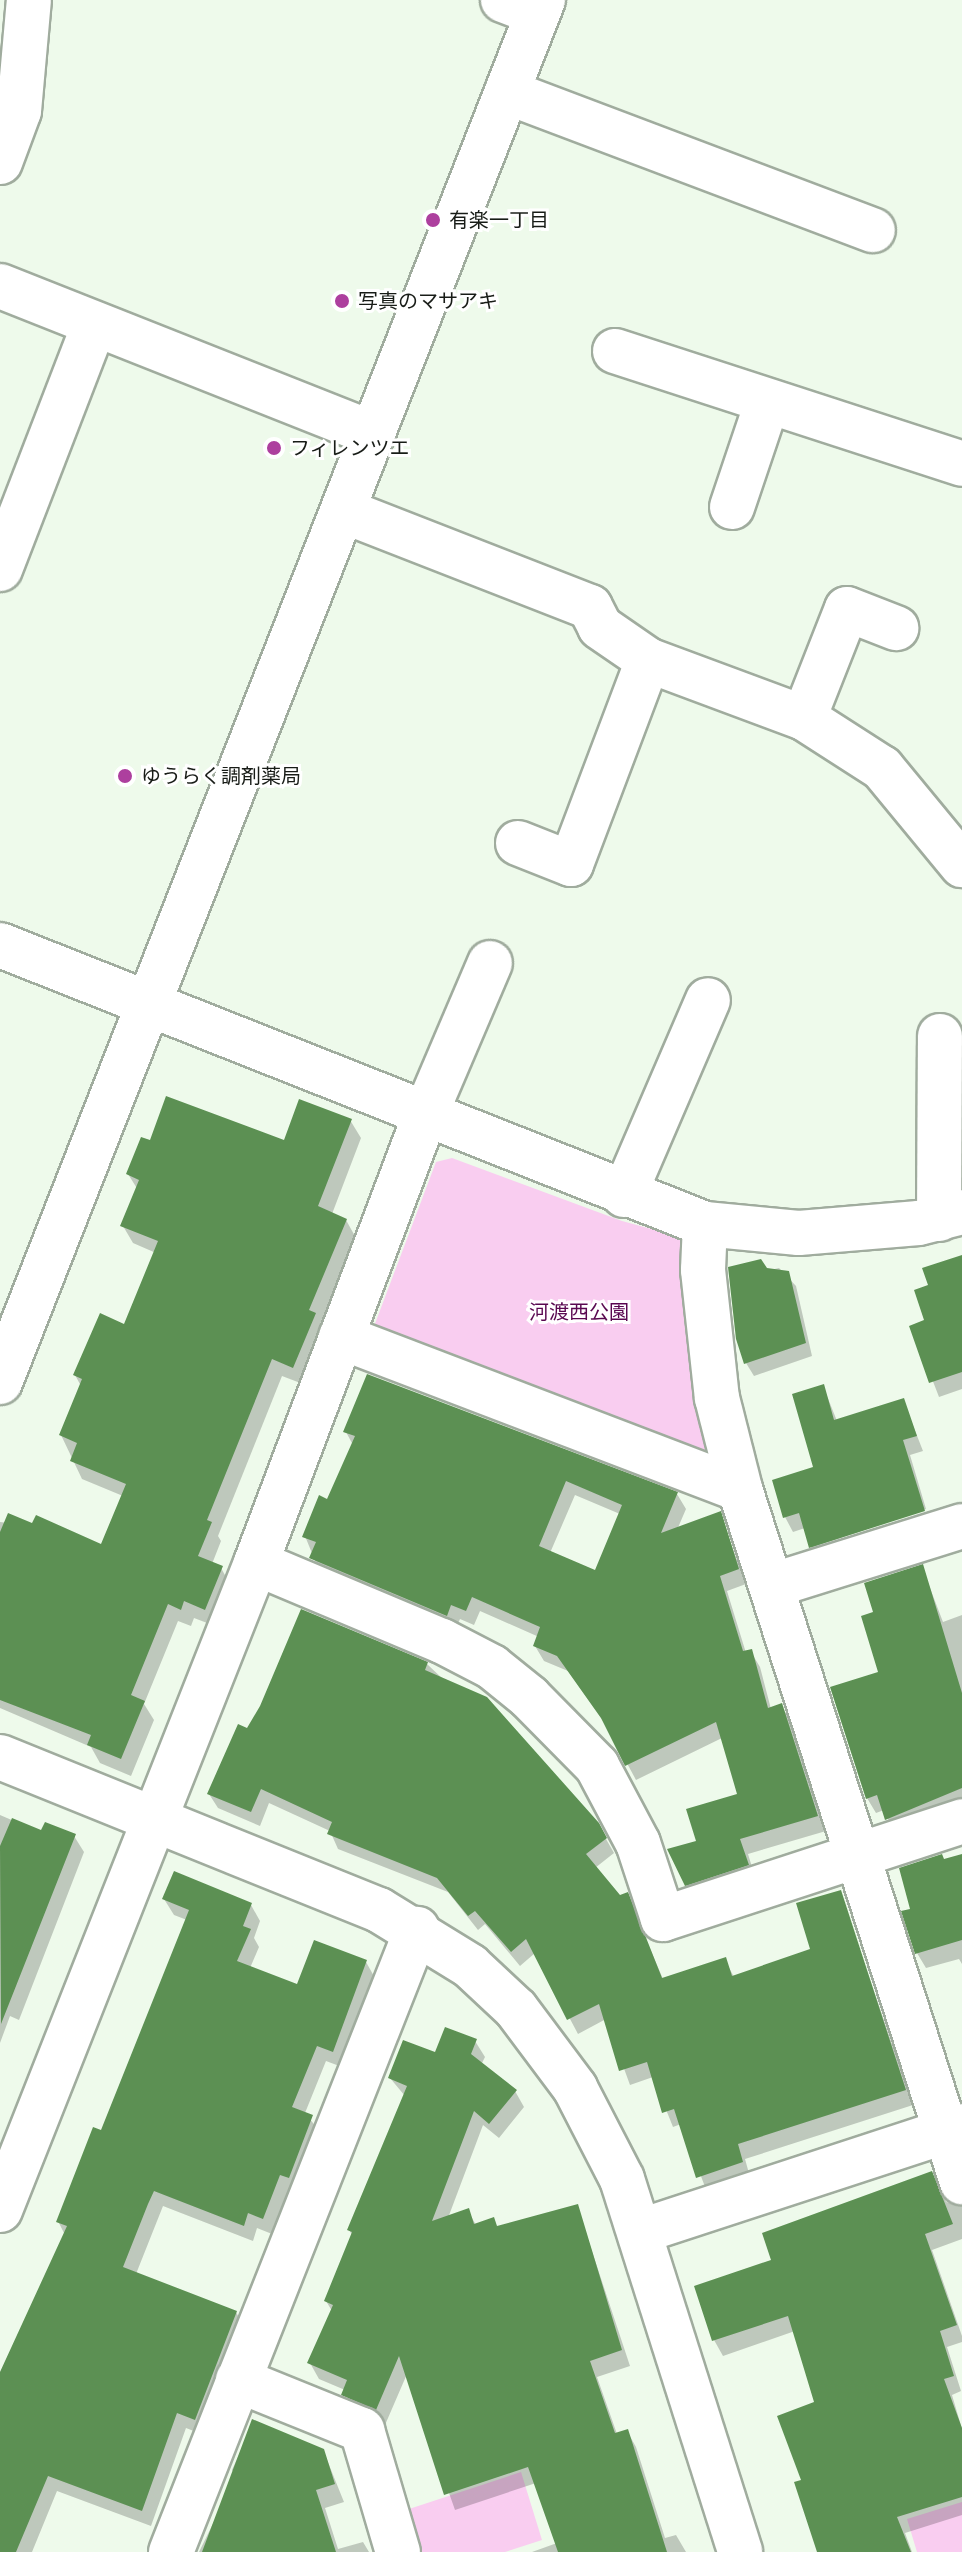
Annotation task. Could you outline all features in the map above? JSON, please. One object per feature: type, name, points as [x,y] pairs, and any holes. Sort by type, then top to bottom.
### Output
[{"type":"street","points":[[0,162],[19,111],[29,0]]},
{"type":"street","points":[[0,1382],[507,92],[528,4]]},
{"type":"street","points":[[507,92],[873,230]]},
{"type":"street","points":[[0,286],[373,434]]},
{"type":"street","points":[[0,569],[94,325]]},
{"type":"street","points":[[615,351],[962,464]]},
{"type":"street","points":[[732,507],[767,403]]},
{"type":"street","points":[[344,511],[590,607],[600,627],[648,660],[804,718],[882,768],[962,865]]},
{"type":"street","points":[[804,718],[847,609],[896,628]]},
{"type":"street","points":[[518,843],[571,864],[648,660]]},
{"type":"street","points":[[0,945],[426,1113],[624,1195],[705,1224],[799,1233],[950,1215],[940,1036]]},
{"type":"street","points":[[0,2210],[256,1563],[426,1113],[490,963]]},
{"type":"street","points":[[624,1195],[708,1000]]},
{"type":"street","points":[[705,1224],[703,1270],[717,1398],[740,1489],[954,2129],[962,2182]]},
{"type":"street","points":[[341,1337],[740,1489]]},
{"type":"street","points":[[774,1585],[962,1526]]},
{"type":"street","points":[[256,1563],[442,1641],[492,1667],[529,1697],[597,1766],[633,1833],[663,1919],[859,1852],[962,1821]]},
{"type":"street","points":[[0,1757],[417,1929],[470,1966],[516,2009],[575,2088],[622,2179],[641,2231],[740,2552]]},
{"type":"street","points":[[171,2552],[417,1929]]},
{"type":"street","points":[[641,2231],[954,2129]]},
{"type":"street","points":[[238,2380],[362,2430],[398,2552]]},
{"type":"green space","name":"河渡西公園","points":[[452,1158],[622,1221],[677,1236],[687,1251],[712,1454],[704,1468],[373,1329],[436,1162]]},
{"type":"green space","points":[[521,2472],[542,2540],[505,2552],[420,2552],[406,2510]]},
{"type":"green space","points":[[962,2502],[962,2552],[917,2552],[907,2519]]},
{"type":"building","points":[[166,1096],[284,1140],[299,1099],[352,1119],[318,1206],[347,1219],[309,1310],[316,1313],[293,1368],[272,1359],[207,1520],[212,1522],[198,1556],[223,1566],[205,1610],[184,1601],[181,1610],[168,1604],[131,1695],[145,1701],[121,1759],[87,1745],[91,1735],[0,1700],[0,1532],[8,1513],[32,1523],[36,1515],[101,1544],[126,1484],[70,1461],[77,1443],[59,1435],[82,1379],[73,1375],[100,1313],[124,1324],[158,1241],[120,1226],[139,1180],[126,1174],[141,1137],[150,1140]]},
{"type":"building","points":[[962,1255],[962,1372],[929,1383],[909,1326],[924,1320],[914,1290],[928,1285],[922,1268]]},
{"type":"building","points":[[761,1259],[767,1268],[789,1271],[806,1343],[744,1364],[736,1339],[728,1267]]},
{"type":"building","points":[[367,1374],[678,1492],[661,1533],[721,1511],[739,1569],[720,1576],[743,1651],[752,1649],[768,1708],[782,1703],[818,1816],[740,1839],[749,1865],[685,1886],[667,1849],[696,1841],[686,1809],[737,1794],[716,1722],[625,1766],[601,1718],[557,1656],[533,1646],[540,1627],[472,1597],[466,1611],[451,1605],[447,1616],[309,1558],[316,1542],[302,1537],[319,1495],[327,1499],[355,1436],[343,1432]],"holes":[[[566,1481],[622,1505],[595,1570],[539,1546]]]},
{"type":"building","points":[[824,1384],[834,1420],[904,1398],[917,1436],[903,1440],[925,1511],[809,1548],[799,1513],[783,1518],[772,1480],[813,1467],[792,1394]]},
{"type":"building","points":[[923,1564],[962,1693],[962,1788],[885,1820],[877,1795],[866,1799],[830,1687],[878,1672],[861,1616],[873,1612],[864,1583]]},
{"type":"building","points":[[301,1609],[428,1662],[425,1670],[487,1697],[599,1823],[607,1838],[586,1854],[620,1895],[628,1892],[662,1978],[726,1957],[732,1976],[810,1949],[796,1903],[841,1890],[906,2090],[738,2144],[743,2162],[696,2178],[674,2109],[662,2113],[647,2062],[619,2071],[599,2004],[567,2020],[526,1939],[511,1952],[475,1911],[468,1916],[437,1878],[327,1834],[332,1822],[261,1789],[251,1812],[207,1794],[238,1724],[247,1728],[260,1706]]},
{"type":"building","points":[[12,1818],[41,1830],[45,1822],[76,1834],[1,2024],[0,1846]]},
{"type":"building","points":[[942,1854],[944,1859],[962,1854],[962,1940],[915,1954],[901,1911],[910,1909],[899,1868]]},
{"type":"building","points":[[174,1871],[252,1903],[243,1926],[251,1929],[237,1961],[297,1984],[314,1940],[367,1960],[333,2052],[317,2046],[292,2107],[313,2115],[289,2178],[280,2175],[263,2219],[248,2213],[244,2226],[154,2191],[148,2204],[123,2267],[237,2311],[195,2420],[177,2413],[142,2511],[48,2476],[16,2552],[0,2552],[0,2372],[67,2226],[56,2222],[93,2127],[101,2130],[189,1910],[162,1899]]},
{"type":"building","points":[[445,2027],[477,2039],[471,2054],[517,2090],[489,2124],[474,2111],[432,2221],[469,2208],[474,2224],[494,2217],[497,2226],[578,2204],[622,2350],[590,2361],[615,2433],[628,2429],[667,2552],[558,2552],[528,2467],[444,2495],[399,2356],[376,2410],[341,2395],[347,2380],[307,2363],[333,2305],[324,2301],[352,2232],[347,2230],[407,2086],[388,2078],[403,2040],[435,2052]]},
{"type":"building","points":[[932,2171],[953,2224],[925,2234],[957,2325],[940,2331],[954,2376],[944,2379],[962,2428],[962,2497],[897,2517],[911,2552],[817,2552],[794,2482],[801,2480],[777,2416],[814,2402],[788,2316],[712,2341],[694,2286],[771,2260],[762,2233]]},
{"type":"building","points":[[252,2419],[324,2449],[335,2484],[316,2490],[336,2552],[202,2552]]},
{"type":"place","name":"有楽一丁目","points":[[433,220]]},
{"type":"place","name":"写真のマサアキ","points":[[342,301]]},
{"type":"place","name":"フィレンツエ","points":[[274,448]]},
{"type":"place","name":"ゆうらく調剤薬局","points":[[125,776]]}]
